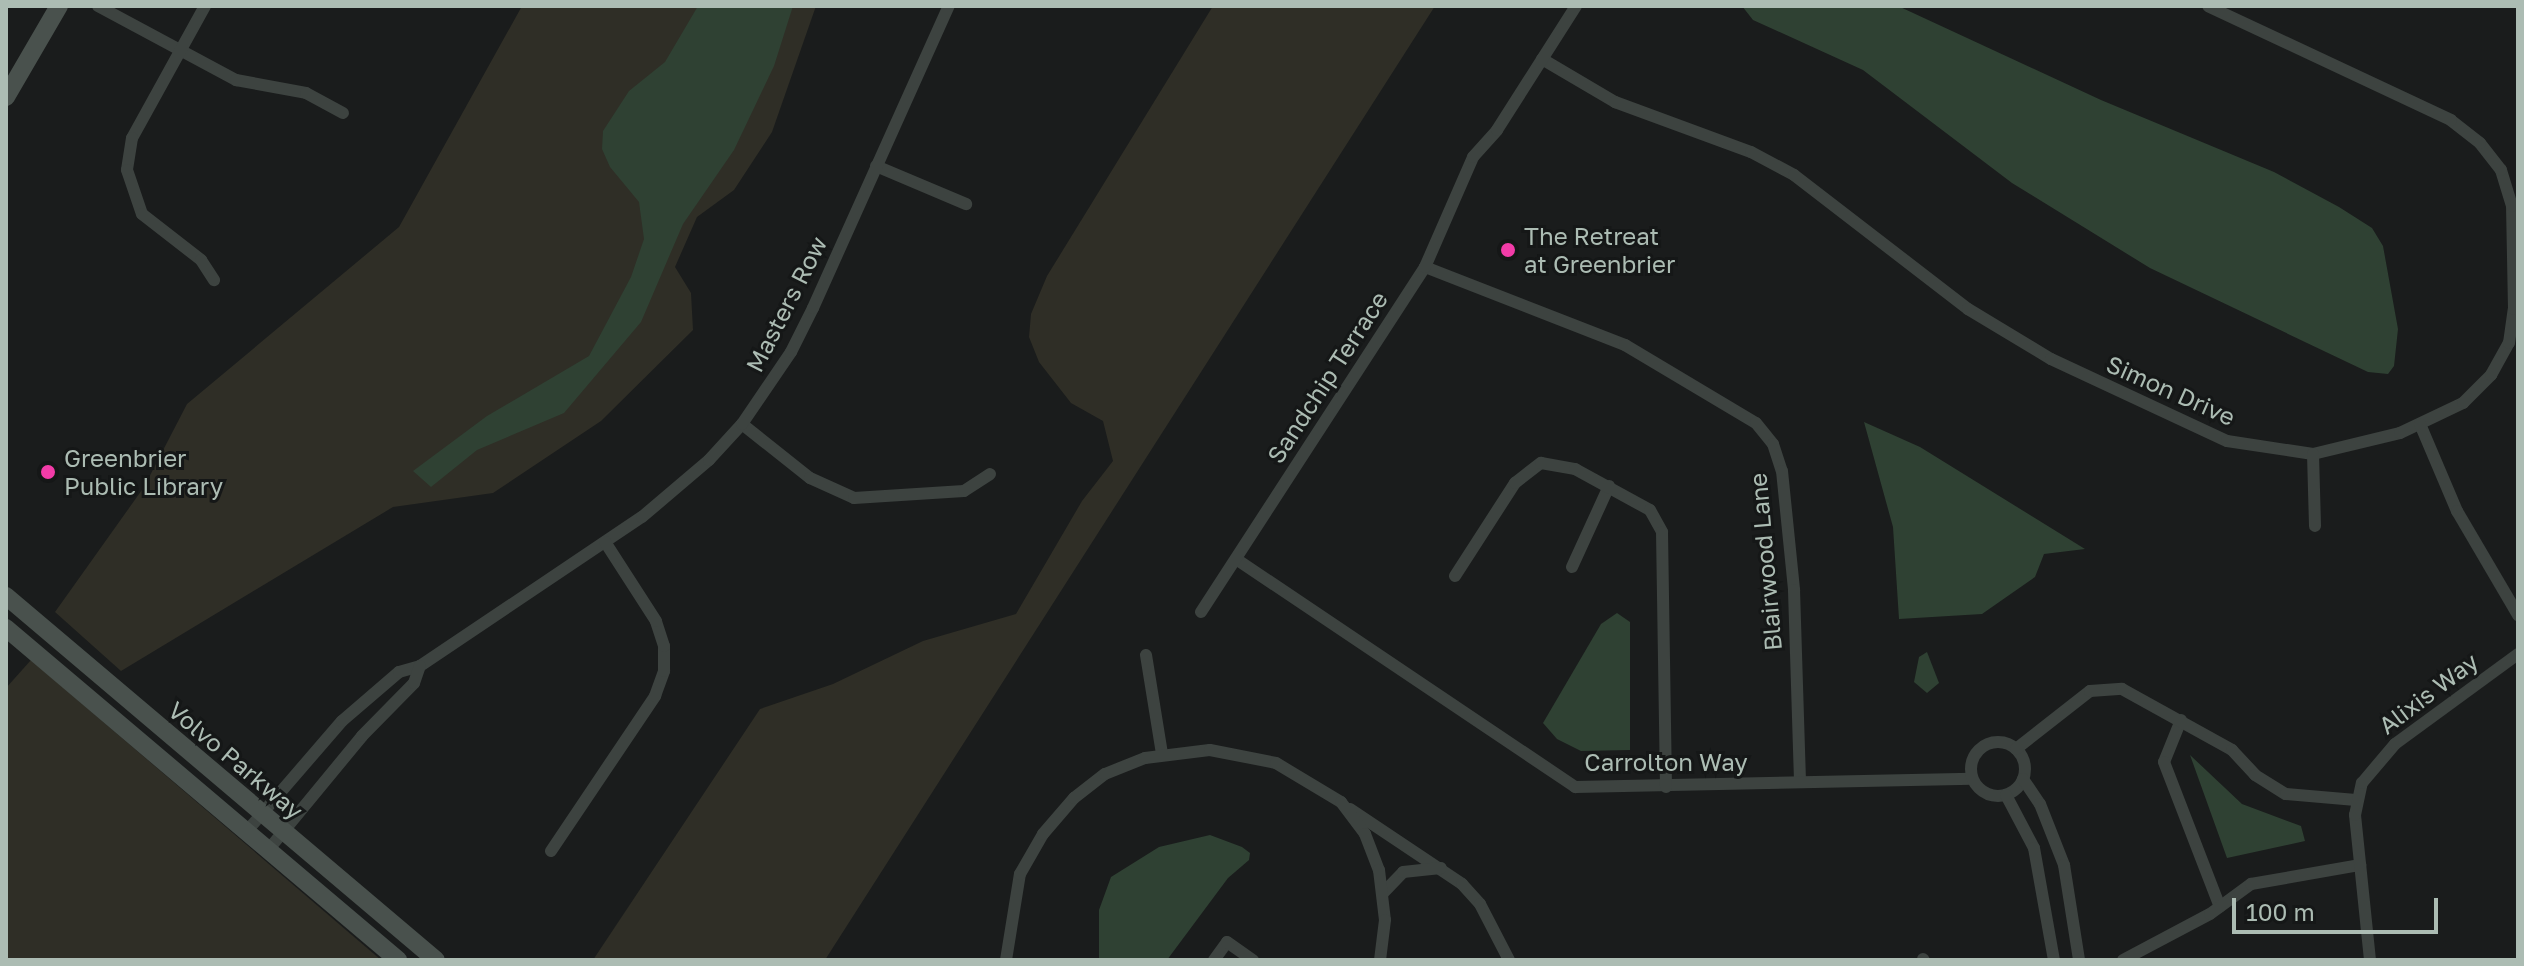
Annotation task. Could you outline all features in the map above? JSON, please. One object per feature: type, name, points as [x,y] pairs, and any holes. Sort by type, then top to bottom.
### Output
[{"type":"main road","points":[[6,97],[59,6]]},
{"type":"main road","name":"Volvo Parkway","points":[[6,596],[436,960]]},
{"type":"main road","name":"Volvo Parkway","points":[[6,628],[398,960]]},
{"type":"street","points":[[98,6],[236,80],[306,93],[343,113]]},
{"type":"street","points":[[205,6],[132,138],[129,185],[152,226],[194,254],[214,280]]},
{"type":"street","name":"Masters Row","points":[[247,831],[353,710],[399,672],[420,666],[605,542],[676,490],[742,424],[791,352],[949,6]]},
{"type":"street","name":"Sandchip Terrace","points":[[1201,612],[1425,267],[1473,157],[1497,130],[1576,6]]},
{"type":"street","name":"Simon Drive","points":[[1542,59],[1615,102],[1751,152],[1794,175],[1968,309],[2051,359],[2227,441],[2313,454],[2420,424],[2463,403],[2491,375],[2509,343],[2514,309],[2512,206],[2501,170],[2480,143],[2451,120],[2208,6]]},
{"type":"street","points":[[876,166],[966,204]]},
{"type":"street","name":"Blairwood Lane","points":[[1425,267],[1625,345],[1756,423],[1773,444],[1782,471],[1794,590],[1800,782]]},
{"type":"street","points":[[742,424],[810,478],[854,498],[964,491],[990,474]]},
{"type":"street","points":[[2420,424],[2457,511],[2518,615]]},
{"type":"street","points":[[2313,454],[2315,526]]},
{"type":"street","points":[[1455,576],[1526,471],[1541,463],[1558,462],[1643,503],[1662,532],[1666,787]]},
{"type":"street","points":[[1572,567],[1609,486]]},
{"type":"street","points":[[551,851],[655,696],[664,671],[664,646],[656,621],[605,542]]},
{"type":"street","name":"Carrolton Way","points":[[1236,559],[1575,787],[1972,779]]},
{"type":"street","name":"Alixis Way","points":[[2356,800],[2376,761],[2518,654]]},
{"type":"street","points":[[1146,655],[1162,754]]},
{"type":"street","name":"Masters Row","points":[[269,849],[414,683],[420,666]]},
{"type":"street","points":[[2016,749],[2090,691],[2130,692],[2232,750],[2255,775],[2286,794],[2356,800],[2370,960]]},
{"type":"street","points":[[2181,720],[2164,762],[2220,907]]},
{"type":"street","points":[[2006,795],[1982,791],[1972,779],[1972,761],[1982,747],[1999,742],[2016,749],[2024,763],[2023,779],[2040,804],[2064,865],[2079,960]]},
{"type":"street","points":[[1006,960],[1020,874],[1051,823],[1105,774],[1162,754],[1210,750],[1253,755],[1294,772],[1441,868],[1480,904],[1509,960]]},
{"type":"street","points":[[2006,795],[2023,779]]},
{"type":"street","points":[[2006,795],[2034,848],[2054,960]]},
{"type":"street","points":[[1341,802],[1365,834],[1383,893],[1380,960]]},
{"type":"street","points":[[2123,960],[2220,907],[2251,884],[2360,865]]},
{"type":"street","points":[[1383,893],[1403,872],[1441,868]]},
{"type":"street","points":[[1214,960],[1227,942],[1253,960]]},
{"type":"shaded area","points":[[522,6],[816,6],[772,132],[734,190],[697,217],[675,267],[691,293],[693,330],[601,421],[493,493],[393,507],[121,671],[55,612],[144,487],[187,404],[399,227]]},
{"type":"shaded area","points":[[698,6],[793,6],[774,66],[734,150],[683,224],[641,322],[564,413],[477,450],[431,487],[413,471],[487,416],[589,356],[631,277],[644,239],[639,202],[610,167],[602,149],[603,131],[629,91],[665,62]]},
{"type":"shaded area","points":[[1213,6],[1435,6],[825,960],[593,960],[760,709],[833,684],[923,641],[1016,614],[1082,501],[1113,461],[1103,421],[1071,403],[1039,362],[1029,337],[1031,314],[1047,276]]},
{"type":"shaded area","points":[[1742,6],[1898,6],[2101,100],[2274,172],[2339,207],[2372,228],[2383,246],[2398,329],[2394,366],[2388,374],[2368,372],[2150,268],[2012,183],[1863,70],[1753,20]]},
{"type":"shaded area","points":[[1864,422],[1920,447],[2085,549],[2044,554],[2035,577],[1982,614],[1899,619],[1893,527]]},
{"type":"shaded area","points":[[1617,613],[1630,622],[1630,750],[1581,751],[1557,739],[1543,723],[1601,624]]},
{"type":"shaded area","points":[[1927,652],[1939,683],[1927,693],[1914,682],[1919,657]]},
{"type":"shaded area","points":[[31,660],[381,960],[6,960],[6,688]]},
{"type":"shaded area","points":[[2190,755],[2242,804],[2301,826],[2305,841],[2227,858]]},
{"type":"shaded area","points":[[1210,835],[1242,847],[1250,853],[1249,860],[1228,878],[1167,960],[1099,960],[1099,910],[1111,877],[1159,847]]},
{"type":"place","name":"The Retreat at Greenbrier","points":[[1508,250]]},
{"type":"place","name":"Greenbrier Public Library","points":[[48,472]]}]
